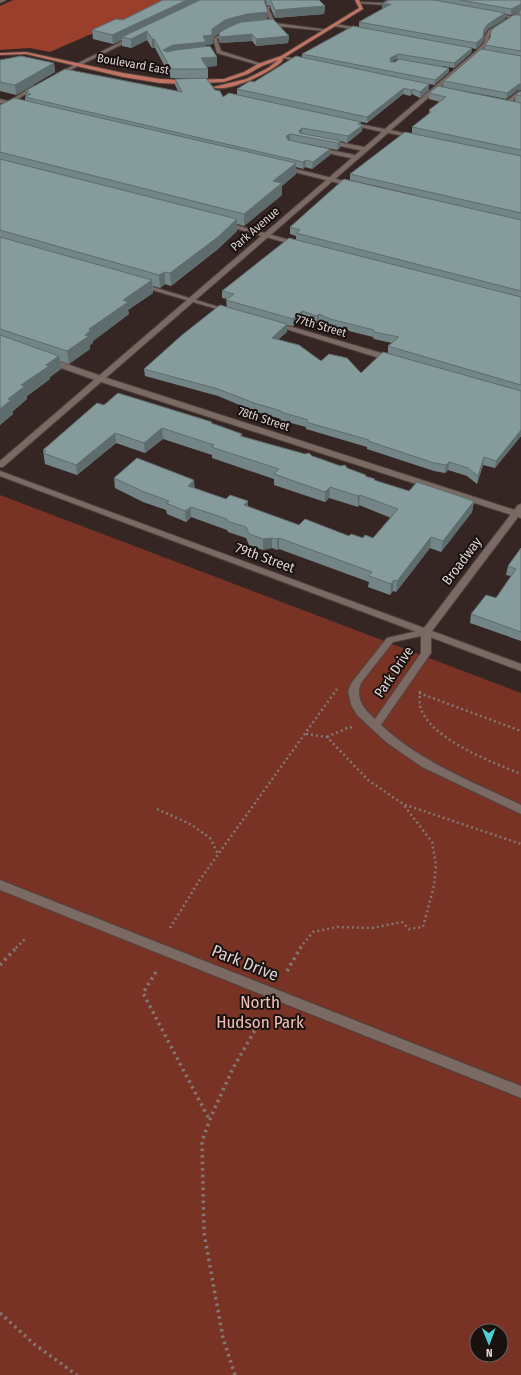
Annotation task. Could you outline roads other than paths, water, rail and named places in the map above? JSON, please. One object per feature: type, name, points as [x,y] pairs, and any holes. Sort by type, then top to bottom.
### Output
[{"type":"main road","name":"Boulevard East","points":[[0,54],[26,53],[123,75],[160,81],[208,81],[234,77],[246,73],[260,65],[283,57],[361,8],[358,2]]},
{"type":"main road","name":"Boulevard East","points":[[212,87],[231,86],[246,82],[277,65],[283,57]]},
{"type":"main road","name":"Boulevard East","points":[[0,60],[30,59],[149,85]]},
{"type":"main road","name":"Boulevard East","points":[[155,87],[196,88]]},
{"type":"street","name":"Park Avenue","points":[[0,465],[331,180],[386,131],[432,87],[452,70],[481,52],[486,43],[487,36],[491,31],[521,11]]},
{"type":"street","points":[[488,13],[521,18]]},
{"type":"street","points":[[336,25],[366,30]]},
{"type":"street","points":[[471,50],[481,52]]},
{"type":"street","points":[[283,57],[311,63]]},
{"type":"street","points":[[208,81],[218,94]]},
{"type":"street","points":[[432,87],[441,89]]},
{"type":"street","points":[[0,101],[24,106]]},
{"type":"street","points":[[500,102],[514,105]]},
{"type":"street","points":[[343,122],[422,139]]},
{"type":"street","points":[[279,167],[360,186]]},
{"type":"street","points":[[222,224],[305,245]]},
{"type":"street","points":[[137,284],[238,314]]},
{"type":"street","name":"77th Street","points":[[268,322],[398,360]]},
{"type":"street","name":"78th Street","points":[[42,358],[101,379],[519,512]]},
{"type":"street","name":"79th Street","points":[[0,473],[521,668]]},
{"type":"street","name":"Broadway","points":[[426,632],[519,512]]},
{"type":"street","name":"Park Drive","points":[[376,725],[426,653],[426,632],[390,640],[356,682],[353,691],[356,705],[376,725],[390,739],[426,764],[521,810]]},
{"type":"street","name":"Park Drive","points":[[0,885],[521,1092]]},
{"type":"lane","points":[[0,2],[4,0]]},
{"type":"lane","points":[[358,2],[384,4],[390,0]]},
{"type":"lane","points":[[270,7],[267,9],[273,24]]},
{"type":"lane","points":[[260,25],[273,24],[326,30]]},
{"type":"lane","points":[[219,52],[216,47],[215,39],[235,28]]},
{"type":"lane","points":[[51,78],[138,36]]},
{"type":"lane","points":[[211,53],[219,52],[260,65]]},
{"type":"lane","points":[[8,103],[38,84]]},
{"type":"lane","points":[[508,103],[521,92]]},
{"type":"lane","points":[[324,141],[364,149]]},
{"type":"lane","points":[[311,148],[356,157]]},
{"type":"park label","name":"North Hudson Park","points":[[260,1012]]}]
